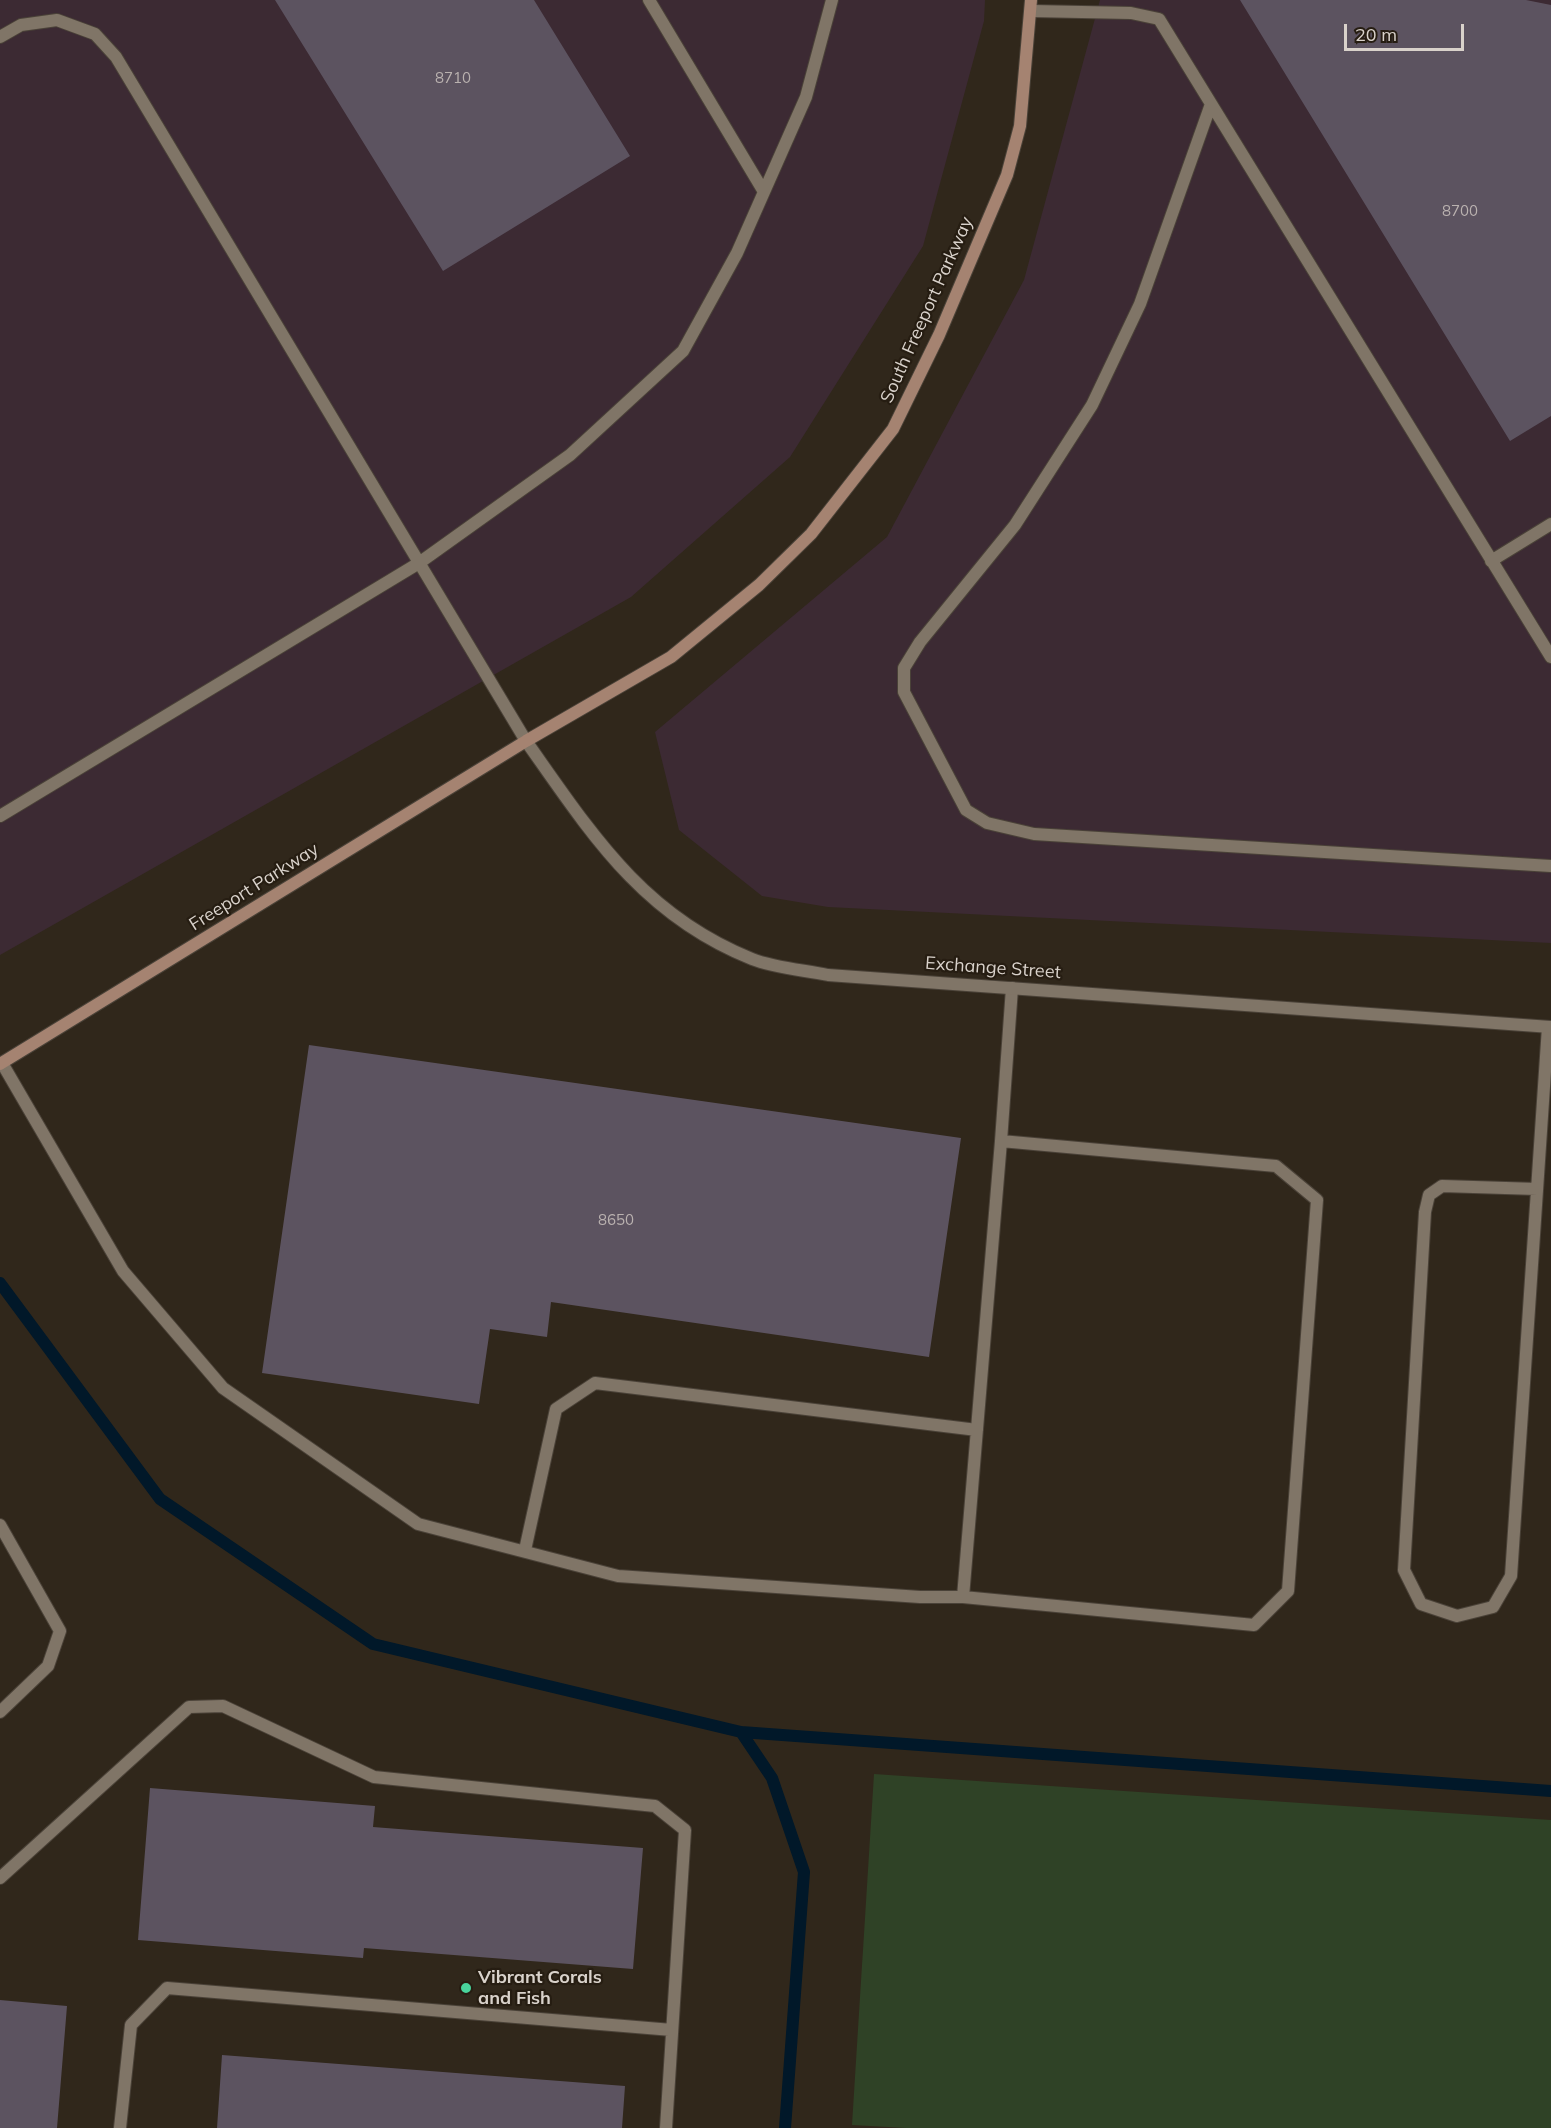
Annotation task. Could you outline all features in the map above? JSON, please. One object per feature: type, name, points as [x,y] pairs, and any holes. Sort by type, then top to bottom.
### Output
[{"type":"main road","name":"South Freeport Parkway","points":[[526,741],[671,657],[759,585],[810,534],[893,429],[939,335],[1006,175],[1020,126],[1033,4]]},
{"type":"main road","name":"Freeport Parkway","points":[[1,1063],[526,741]]},
{"type":"street","points":[[649,0],[764,192]]},
{"type":"street","points":[[0,816],[419,563],[570,455],[683,351],[737,253],[806,98],[832,0]]},
{"type":"street","points":[[1033,4],[1131,13],[1159,19],[1551,657]]},
{"type":"street","name":"Exchange Street","points":[[0,37],[21,25],[57,20],[96,34],[116,57],[526,741],[587,827],[636,886],[685,925],[754,960],[828,975],[1550,1027]]},
{"type":"street","points":[[1211,104],[1140,304],[1092,405],[1016,525],[920,642],[904,668],[904,692],[966,810],[987,823],[1034,834],[1551,866]]},
{"type":"street","points":[[1491,561],[1551,524]]},
{"type":"street","points":[[963,1597],[1012,988]]},
{"type":"street","points":[[1537,1189],[1442,1186],[1429,1195],[1425,1212],[1404,1570],[1421,1604],[1457,1616],[1493,1607],[1511,1576],[1550,1027]]},
{"type":"street","points":[[1,1063],[123,1270],[223,1388],[418,1524],[618,1576],[920,1597],[963,1597],[1254,1625],[1288,1591],[1317,1200],[1276,1166],[1001,1141]]},
{"type":"street","points":[[525,1550],[556,1410],[596,1383],[976,1430]]},
{"type":"street","points":[[0,1525],[60,1631],[48,1666],[0,1712]]},
{"type":"street","points":[[0,1878],[189,1707],[223,1706],[374,1777],[655,1806],[685,1830],[666,2128]]},
{"type":"street","points":[[120,2128],[131,2025],[167,1988],[672,2030]]},
{"type":"shaded area","points":[[0,0],[985,0],[984,21],[923,246],[790,457],[631,597],[0,955]]},
{"type":"shaded area","points":[[1100,0],[1551,0],[1551,943],[828,907],[762,896],[679,830],[655,732],[887,537],[1024,280]]},
{"type":"green space","points":[[874,1774],[1551,1820],[1551,2128],[906,2128],[852,2125]]},
{"type":"building","points":[[275,0],[534,0],[630,156],[443,271]]},
{"type":"building","points":[[1240,0],[1526,0],[1551,5],[1551,416],[1510,441]]},
{"type":"building","points":[[309,1045],[961,1138],[929,1357],[551,1302],[547,1337],[490,1329],[479,1404],[262,1373]]},
{"type":"building","points":[[150,1788],[375,1806],[373,1827],[643,1848],[633,1969],[364,1948],[363,1958],[138,1940]]},
{"type":"building","points":[[0,2000],[67,2006],[57,2128],[0,2128]]},
{"type":"building","points":[[222,2055],[625,2086],[622,2128],[217,2128]]},
{"type":"waterway","points":[[0,1283],[160,1499],[373,1644],[741,1732],[1551,1791]]},
{"type":"waterway","points":[[741,1732],[772,1778],[804,1872],[785,2128]]},
{"type":"place","name":"Vibrant Corals and Fish","points":[[466,1988]]}]
